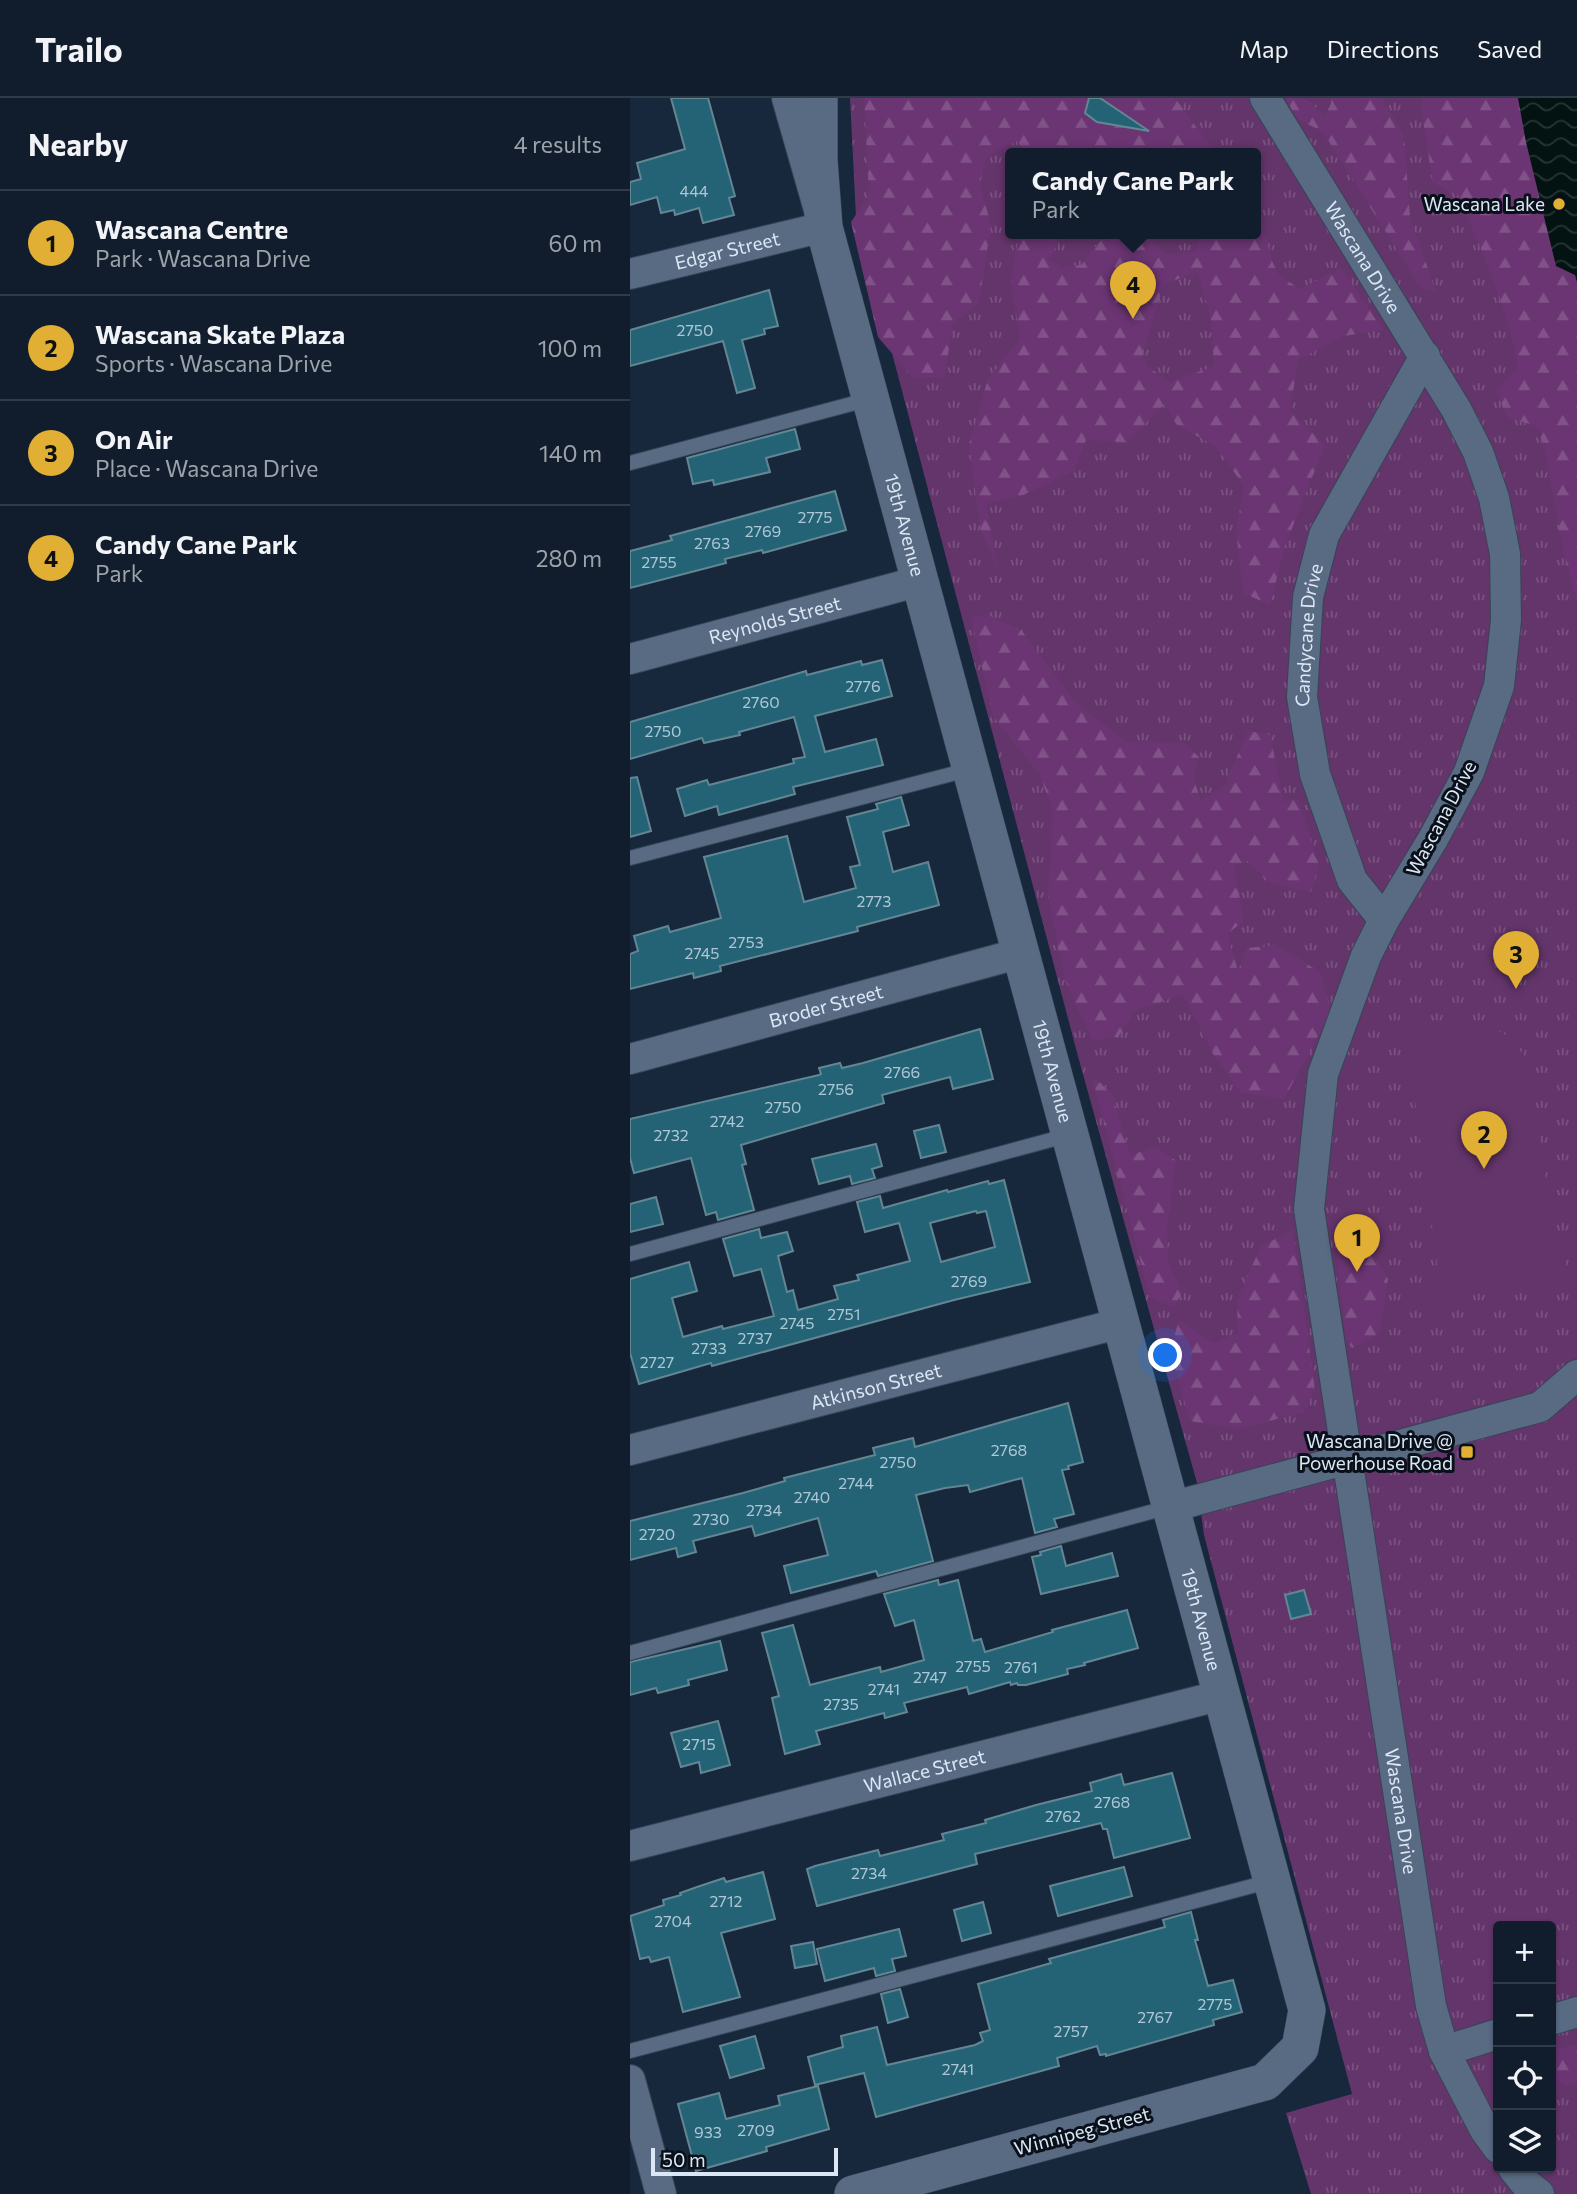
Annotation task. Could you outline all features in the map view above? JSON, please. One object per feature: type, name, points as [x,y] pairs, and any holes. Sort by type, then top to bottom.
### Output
[{"type":"street","name":"19th Avenue","points":[[787,98],[871,398],[1307,2010],[1300,2048]]},
{"type":"street","points":[[819,98],[819,160],[824,227]]},
{"type":"street","name":"Wascana Drive","points":[[1265,98],[1425,356],[1473,441],[1494,498],[1505,554],[1506,620],[1499,686],[1469,772],[1366,956],[1323,1074],[1309,1209],[1431,2007],[1444,2051],[1493,2141]]},
{"type":"street","name":"Edgar Street","points":[[630,274],[824,227]]},
{"type":"street","name":"Candycane Drive","points":[[1384,920],[1352,880],[1315,774],[1301,697],[1308,597],[1324,535],[1425,356]]},
{"type":"street","name":"Reynolds Street","points":[[630,659],[920,581]]},
{"type":"street","name":"Broder Street","points":[[630,1059],[1021,953]]},
{"type":"street","name":"Atkinson Street","points":[[630,1450],[1121,1323]]},
{"type":"street","points":[[1171,1507],[1540,1407],[1577,1375]]},
{"type":"street","name":"Wallace Street","points":[[630,1846],[1222,1695]]},
{"type":"street","points":[[1556,2018],[1577,2012]]},
{"type":"street","points":[[1444,2051],[1493,2036]]},
{"type":"street","name":"Winnipeg Street","points":[[853,2194],[1265,2082],[1300,2048]]},
{"type":"street","points":[[630,2080],[661,2194]]},
{"type":"street","points":[[1517,2173],[1539,2194]]},
{"type":"lane","points":[[630,463],[871,398]]},
{"type":"lane","points":[[630,858],[971,769]]},
{"type":"lane","points":[[630,1254],[1070,1135]]},
{"type":"lane","points":[[630,1653],[1171,1507]]},
{"type":"lane","points":[[630,2051],[1272,1880]]},
{"type":"green space","points":[[850,98],[1577,98],[1577,2194],[1311,2194],[1286,2113],[1352,2094],[1204,1535],[1197,1483],[1079,1060],[856,217]]},
{"type":"green space","points":[[864,98],[1175,98],[1211,148],[1023,148],[1017,141],[986,157],[980,184],[991,225],[979,302],[953,325],[944,378],[913,378],[878,337],[851,222],[869,195]]},
{"type":"green space","points":[[1286,98],[1304,98],[1325,115],[1331,98],[1382,98],[1404,136],[1410,217],[1436,292],[1421,288],[1323,132],[1296,118]]},
{"type":"green space","points":[[1422,98],[1518,98],[1556,266],[1575,275],[1577,599],[1566,563],[1540,427],[1507,417],[1496,391],[1518,368],[1514,346],[1493,280],[1458,195],[1433,183],[1421,109]]},
{"type":"green space","points":[[1261,216],[1272,261],[1279,275],[1300,289],[1341,268],[1383,330],[1344,336],[1298,360],[1290,411],[1325,445],[1285,546],[1270,605],[1243,593],[1236,530],[1244,486],[1216,447],[1176,424],[1165,404],[1127,442],[1086,440],[1074,471],[1021,496],[986,503],[998,570],[980,528],[969,444],[988,379],[1020,339],[1011,283],[1018,239],[1060,239],[1049,260],[1063,267],[1081,265],[1102,239],[1149,239],[1168,255],[1198,251],[1199,239],[1261,239]],"holes":[[[1198,272],[1211,321],[1214,366],[1170,382],[1147,366],[1142,353],[1164,284]]]},
{"type":"green space","points":[[986,614],[1022,631],[1076,703],[1127,742],[1184,743],[1199,757],[1193,777],[1201,801],[1225,785],[1248,731],[1270,735],[1284,802],[1298,799],[1319,865],[1311,892],[1271,883],[1248,861],[1234,866],[1244,921],[1227,934],[1238,971],[1247,948],[1276,945],[1320,972],[1331,1011],[1284,1099],[1241,1093],[1213,1054],[1183,994],[1135,1011],[1118,1037],[1093,1041],[1067,986],[1048,896],[1053,812],[1040,775],[993,716],[971,618]]},
{"type":"green space","points":[[1407,1010],[1435,1027],[1490,1027],[1508,1037],[1527,1062],[1531,1073],[1555,1244],[1563,1244],[1568,1281],[1468,1295],[1468,1299],[1457,1300],[1449,1315],[1445,1312],[1438,1323],[1421,1314],[1428,1302],[1423,1299],[1434,1279],[1433,1272],[1438,1271],[1414,1094],[1406,1068],[1400,1012]]},
{"type":"green space","points":[[1092,1077],[1112,1093],[1130,1156],[1155,1146],[1176,1161],[1167,1227],[1168,1263],[1182,1292],[1174,1308],[1150,1297]]},
{"type":"green space","points":[[1352,1227],[1365,1240],[1388,1279],[1380,1333],[1352,1348],[1346,1341],[1335,1233]]},
{"type":"green space","points":[[1293,1230],[1315,1390],[1304,1412],[1238,1429],[1190,1421],[1170,1351],[1179,1320],[1213,1343],[1238,1333],[1237,1300],[1261,1246]]},
{"type":"green space","points":[[1577,2044],[1577,2083],[1566,2086],[1556,2079],[1556,2050]]},
{"type":"water","name":"Wascana Lake","points":[[1518,98],[1577,98],[1577,282],[1575,275],[1556,266]]},
{"type":"building","points":[[671,98],[708,98],[735,196],[729,198],[734,215],[703,223],[699,208],[675,215],[674,210],[661,213],[657,197],[630,205],[630,182],[641,179],[637,163],[685,149]]},
{"type":"building","points":[[1089,98],[1100,98],[1149,131],[1097,122],[1085,113]]},
{"type":"building","points":[[769,290],[778,326],[764,329],[765,334],[742,340],[755,388],[737,393],[723,341],[630,366],[630,330]]},
{"type":"building","points":[[795,429],[800,449],[766,458],[770,472],[714,485],[713,480],[693,484],[687,458]]},
{"type":"building","points":[[835,491],[846,530],[763,553],[762,550],[725,559],[726,563],[630,588],[630,551],[672,540],[670,536]]},
{"type":"building","points":[[882,660],[892,696],[815,716],[825,752],[876,739],[883,765],[793,787],[795,794],[719,815],[717,806],[685,816],[677,789],[707,780],[709,785],[794,763],[793,759],[805,757],[794,717],[739,732],[740,735],[704,743],[702,738],[630,759],[630,722],[806,671],[807,675],[861,661],[862,665]]},
{"type":"building","points":[[637,777],[651,831],[630,837],[630,778]]},
{"type":"building","points":[[901,797],[909,825],[883,832],[893,872],[928,862],[939,905],[857,927],[858,931],[720,966],[721,971],[694,978],[693,973],[630,989],[630,954],[638,951],[634,936],[668,926],[670,932],[721,918],[704,857],[787,836],[804,902],[856,888],[850,867],[860,865],[847,817],[878,809],[876,804]]},
{"type":"building","points":[[980,1029],[993,1079],[953,1089],[950,1077],[882,1095],[884,1103],[741,1145],[746,1164],[742,1165],[754,1210],[718,1220],[716,1212],[706,1215],[691,1158],[634,1173],[630,1158],[630,1119],[819,1075],[819,1068],[840,1063],[842,1068],[863,1063]]},
{"type":"building","points":[[939,1125],[946,1152],[921,1158],[914,1131]]},
{"type":"building","points":[[876,1144],[882,1166],[872,1169],[875,1178],[852,1184],[850,1176],[819,1184],[812,1159]]},
{"type":"building","points":[[1004,1180],[1030,1282],[712,1366],[711,1363],[639,1384],[630,1353],[630,1279],[689,1262],[697,1291],[672,1298],[683,1337],[774,1316],[761,1269],[734,1276],[723,1239],[759,1229],[761,1238],[787,1232],[793,1251],[778,1256],[787,1292],[793,1290],[798,1310],[838,1299],[834,1286],[859,1280],[857,1275],[910,1261],[899,1223],[865,1232],[857,1202],[880,1196],[883,1208],[947,1190],[948,1192],[988,1181],[989,1184]],"holes":[[[976,1211],[986,1211],[995,1247],[941,1262],[930,1223]]]},
{"type":"building","points":[[656,1197],[663,1224],[630,1232],[630,1204]]},
{"type":"building","points":[[1068,1403],[1083,1462],[1062,1470],[1074,1514],[1054,1519],[1057,1527],[1035,1533],[1022,1478],[970,1492],[968,1485],[916,1495],[933,1561],[878,1576],[876,1571],[791,1593],[784,1566],[828,1555],[818,1518],[755,1536],[752,1526],[693,1541],[696,1552],[678,1557],[676,1548],[630,1560],[630,1521],[743,1493],[785,1481],[784,1478],[875,1455],[873,1448],[913,1438],[915,1447]]},
{"type":"building","points":[[1061,1546],[1066,1566],[1112,1553],[1118,1576],[1041,1594],[1032,1557]]},
{"type":"building","points":[[938,1580],[939,1585],[958,1580],[973,1641],[981,1639],[985,1652],[1127,1610],[1138,1648],[1067,1669],[1068,1674],[1026,1685],[1011,1685],[1010,1682],[969,1694],[967,1687],[904,1703],[907,1712],[885,1718],[884,1713],[816,1731],[820,1744],[785,1754],[772,1698],[779,1696],[762,1633],[793,1625],[810,1685],[880,1667],[881,1672],[924,1660],[914,1620],[895,1626],[884,1594]]},
{"type":"building","points":[[1304,1590],[1311,1614],[1291,1619],[1285,1595]]},
{"type":"building","points":[[720,1641],[727,1670],[688,1680],[689,1685],[658,1693],[656,1688],[630,1695],[630,1662]]},
{"type":"building","points":[[718,1721],[730,1765],[701,1773],[699,1762],[681,1767],[671,1733]]},
{"type":"building","points":[[1172,1773],[1190,1838],[1114,1858],[1107,1829],[1103,1829],[1101,1823],[975,1854],[977,1864],[817,1906],[807,1869],[815,1866],[878,1850],[880,1856],[944,1840],[942,1834],[1092,1791],[1090,1783],[1121,1774],[1124,1785]]},
{"type":"building","points":[[1124,1867],[1132,1896],[1058,1916],[1050,1886]]},
{"type":"building","points":[[763,1872],[775,1919],[721,1933],[740,1997],[683,2012],[669,1957],[651,1962],[649,1957],[640,1959],[630,1916],[664,1905],[663,1900],[681,1895],[680,1893],[724,1878],[726,1882]]},
{"type":"building","points":[[983,1902],[991,1933],[962,1941],[954,1910]]},
{"type":"building","points":[[1191,1912],[1198,1940],[1195,1940],[1208,1986],[1233,1980],[1242,2012],[1213,2020],[1214,2025],[1106,2056],[1100,2055],[1097,2046],[1057,2058],[1059,2066],[876,2117],[864,2073],[815,2085],[808,2057],[843,2047],[841,2036],[877,2027],[887,2065],[975,2045],[983,2041],[980,2033],[990,2030],[978,1984],[1051,1963],[1049,1959],[1165,1927],[1163,1920]]},
{"type":"building","points":[[899,1929],[906,1956],[892,1959],[895,1971],[876,1976],[874,1968],[825,1981],[817,1949]]},
{"type":"building","points":[[813,1942],[817,1964],[795,1968],[791,1946]]},
{"type":"building","points":[[900,1989],[908,2017],[888,2023],[881,1994]]},
{"type":"building","points":[[755,2036],[764,2068],[730,2078],[720,2046]]},
{"type":"building","points":[[818,2086],[829,2129],[766,2147],[767,2151],[696,2171],[678,2104],[719,2093],[726,2119],[780,2105],[778,2096]]},
{"type":"place","name":"Wascana Lake","points":[[1559,204]]},
{"type":"place","name":"Candy Cane Park","points":[[1133,319]]},
{"type":"place","name":"On Air","points":[[1516,989]]},
{"type":"place","name":"Wascana Skate Plaza","points":[[1484,1169]]},
{"type":"place","name":"Wascana Centre","points":[[1357,1272]]},
{"type":"place","name":"Wascana Drive @ Powerhouse Road","points":[[1467,1452]]}]
